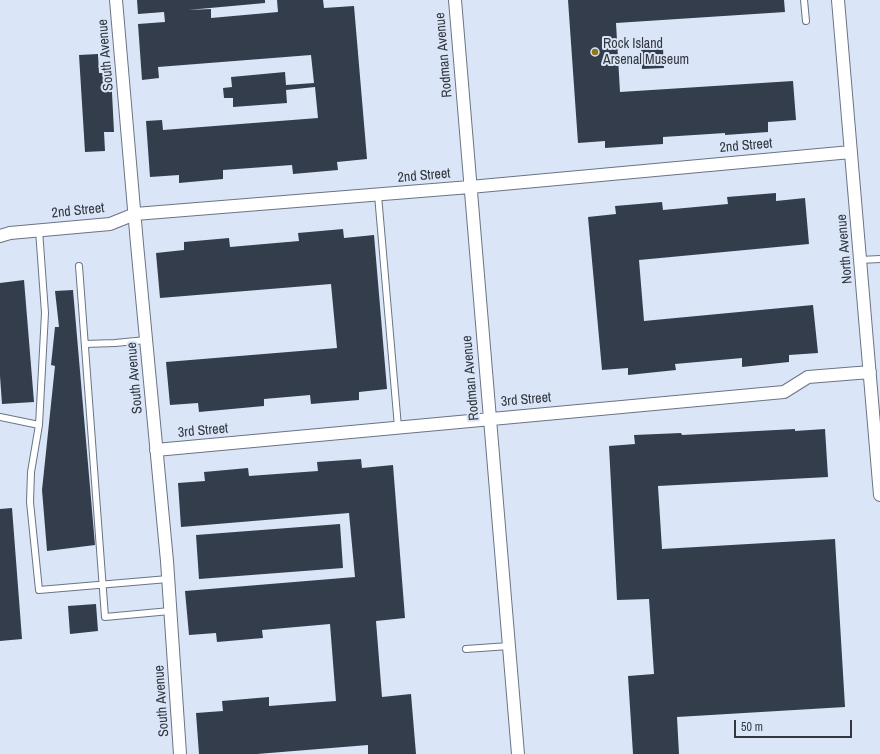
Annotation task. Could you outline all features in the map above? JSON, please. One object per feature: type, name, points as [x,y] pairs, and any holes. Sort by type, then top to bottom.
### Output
[{"type":"street","name":"South Avenue","points":[[116,0],[168,579],[180,754]]},
{"type":"street","name":"Rodman Avenue","points":[[455,0],[518,754]]},
{"type":"street","name":"North Avenue","points":[[838,0],[880,494]]},
{"type":"street","name":"2nd Street","points":[[0,236],[10,233],[110,224],[135,214],[378,195],[851,152]]},
{"type":"street","name":"3rd Street","points":[[156,450],[784,392],[808,377],[870,372]]},
{"type":"lane","points":[[804,0],[806,21]]},
{"type":"lane","points":[[378,195],[398,427]]},
{"type":"lane","points":[[39,230],[45,313],[39,425],[31,472],[30,502],[39,590],[168,579]]},
{"type":"lane","points":[[860,260],[880,259]]},
{"type":"lane","points":[[79,266],[106,617],[170,611]]},
{"type":"lane","points":[[85,344],[146,340]]},
{"type":"lane","points":[[0,417],[39,425]]},
{"type":"lane","points":[[466,649],[509,646]]},
{"type":"building","points":[[137,0],[265,0],[265,3],[188,10],[211,9],[211,18],[278,12],[277,0],[323,0],[324,8],[354,6],[367,159],[337,162],[338,170],[293,174],[292,165],[223,170],[223,179],[179,183],[179,175],[150,177],[146,121],[162,120],[163,130],[318,118],[315,87],[286,90],[287,103],[233,107],[233,98],[224,98],[223,88],[232,87],[231,77],[285,72],[286,85],[314,83],[311,55],[158,67],[159,78],[142,80],[138,24],[165,22],[164,12],[138,14]]},
{"type":"building","name":"Rock Island Arsenal Museum","points":[[568,0],[784,0],[785,12],[616,23],[620,92],[793,81],[796,120],[768,122],[768,132],[663,137],[663,144],[605,148],[605,141],[578,143]]},
{"type":"building","points":[[641,48],[663,48],[664,68],[642,69]]},
{"type":"building","points":[[98,54],[99,73],[111,73],[114,132],[104,132],[105,151],[85,152],[79,55]]},
{"type":"building","points":[[776,193],[776,201],[805,198],[809,244],[639,260],[644,321],[813,305],[818,353],[789,355],[789,362],[742,367],[742,358],[675,364],[676,370],[628,375],[628,368],[602,370],[588,217],[616,214],[615,206],[662,202],[663,210],[728,204],[727,197]]},
{"type":"building","points":[[343,229],[344,238],[374,235],[387,389],[359,392],[359,400],[311,404],[310,395],[264,399],[264,406],[199,412],[198,403],[170,405],[166,362],[337,348],[331,284],[160,298],[156,253],[184,250],[184,242],[229,238],[230,247],[299,241],[298,233]]},
{"type":"building","points":[[24,280],[34,402],[2,404],[0,376],[0,283]]},
{"type":"building","points":[[73,290],[95,545],[47,551],[42,490],[55,366],[51,365],[55,327],[59,327],[55,291]]},
{"type":"building","points":[[795,429],[795,431],[825,429],[828,477],[658,486],[662,549],[835,539],[845,707],[677,717],[679,754],[633,754],[628,676],[654,674],[649,599],[617,600],[609,446],[635,444],[634,435],[681,433],[682,435]]},
{"type":"building","points":[[361,459],[362,468],[393,465],[405,618],[376,621],[382,697],[411,694],[416,754],[368,754],[368,745],[257,754],[199,754],[196,713],[223,711],[222,701],[269,697],[269,706],[336,701],[330,624],[262,630],[263,638],[217,642],[216,633],[189,635],[185,591],[355,577],[349,513],[181,527],[178,483],[205,481],[204,472],[248,468],[249,476],[318,471],[317,462]]},
{"type":"building","points":[[12,508],[22,639],[0,641],[0,509]]},
{"type":"building","points":[[340,524],[343,568],[199,579],[196,535]]},
{"type":"building","points":[[96,604],[98,631],[70,634],[68,606]]},
{"type":"place","name":"Rock Island Arsenal Museum","points":[[595,52]]}]
